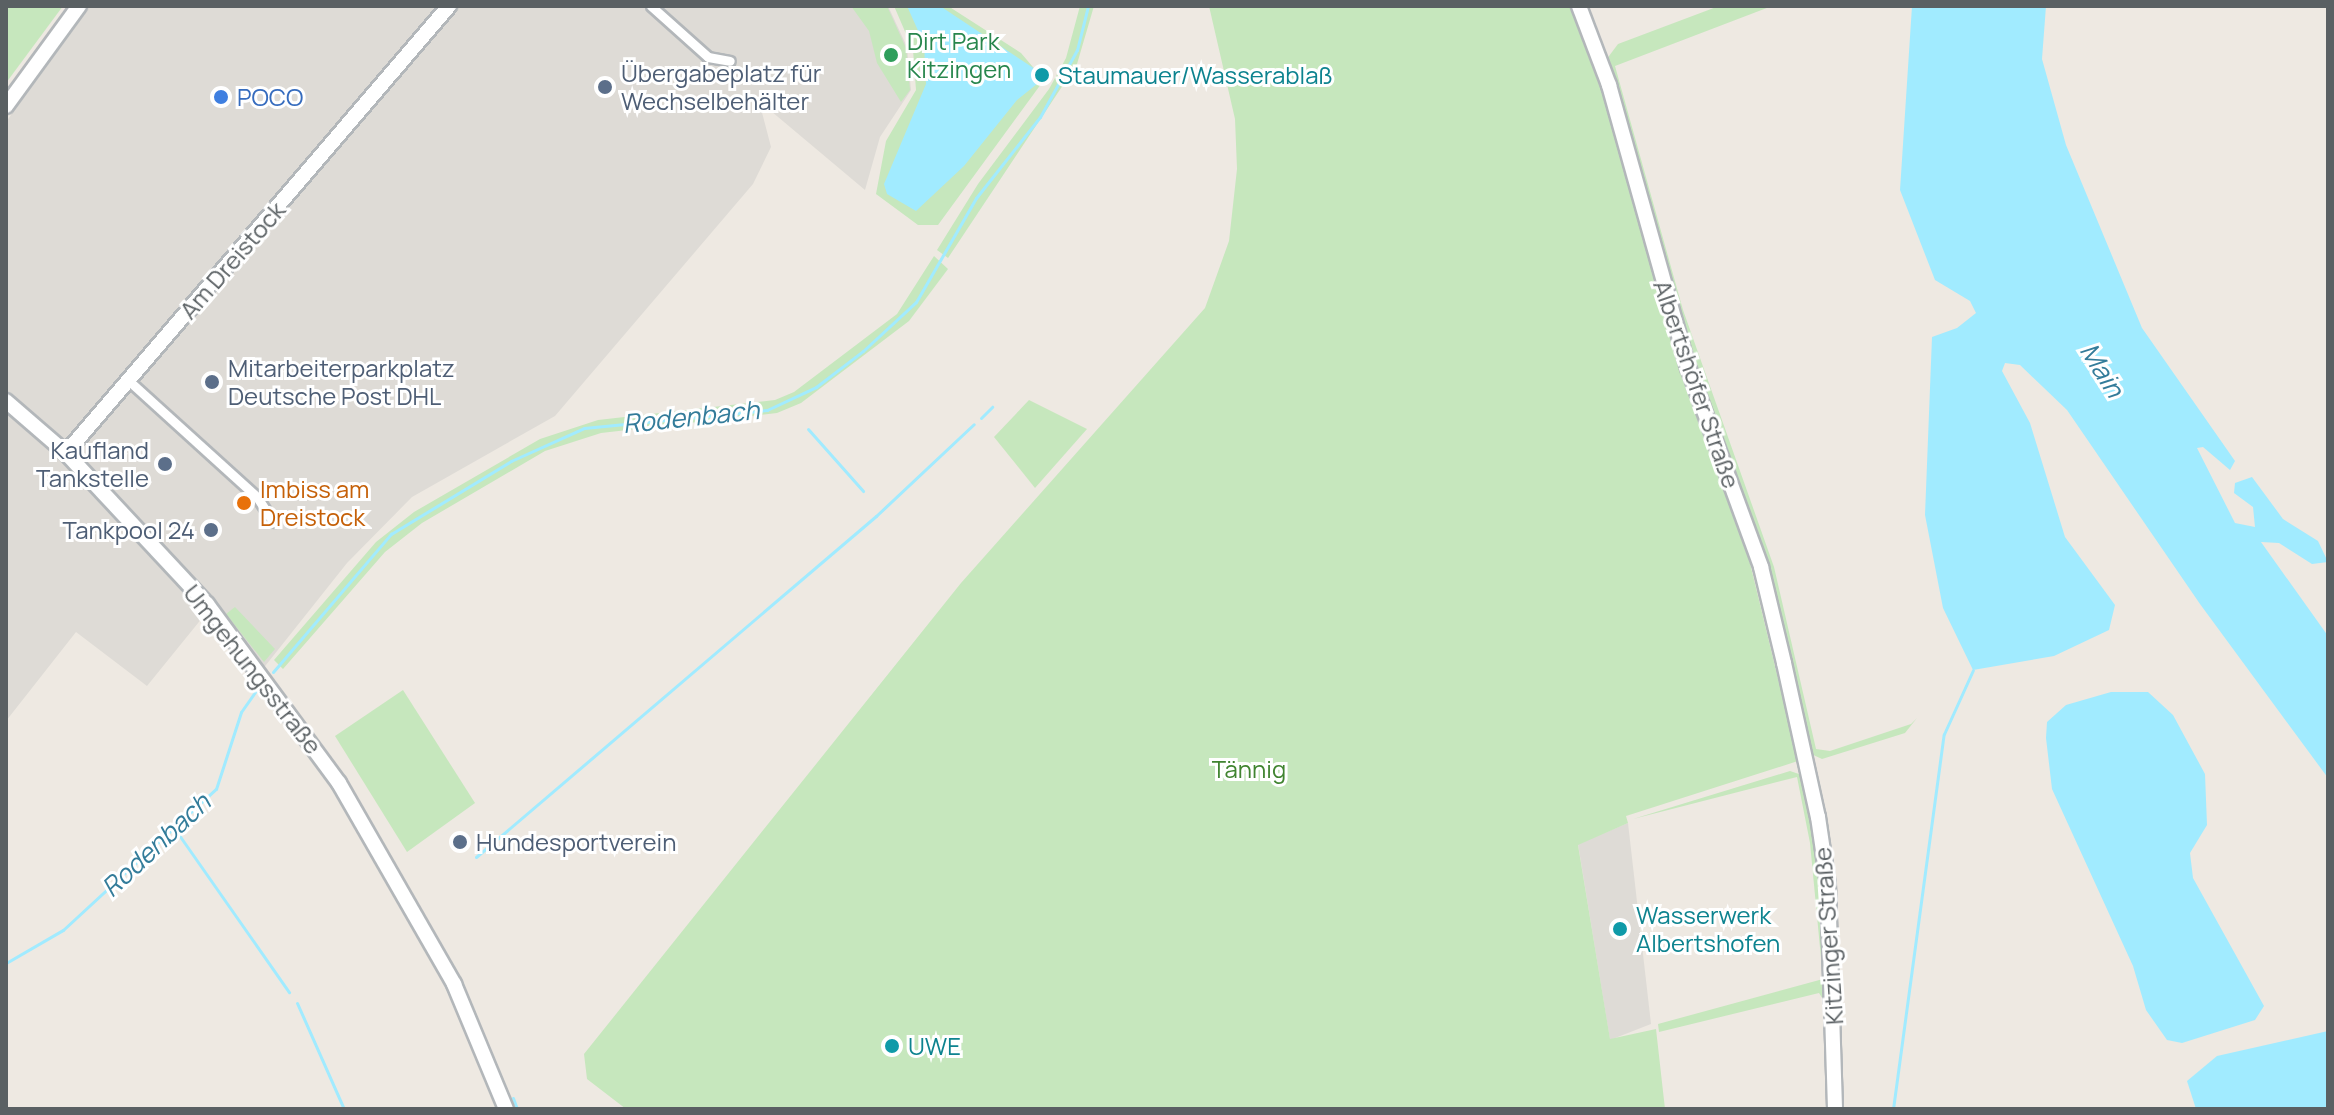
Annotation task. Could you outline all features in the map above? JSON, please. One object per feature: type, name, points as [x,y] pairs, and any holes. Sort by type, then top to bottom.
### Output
[{"type":"street","points":[[6,106],[79,6]]},
{"type":"street","name":"Am Dreistock","points":[[66,453],[449,6]]},
{"type":"street","points":[[651,6],[708,57],[730,61]]},
{"type":"street","name":"Albertshöfer Straße","points":[[1579,6],[1609,85],[1688,367],[1761,567],[1807,765]]},
{"type":"street","points":[[128,380],[257,497],[273,522]]},
{"type":"street","points":[[6,401],[66,453]]},
{"type":"street","name":"Umgehungsstraße","points":[[66,453],[227,628],[339,783],[413,904],[454,984],[506,1109]]},
{"type":"street","name":"Kitzinger Straße","points":[[1807,765],[1828,885],[1835,1109]]},
{"type":"shaded area","points":[[88,6],[888,6],[907,47],[911,90],[880,137],[865,190],[759,101],[771,147],[753,184],[555,416],[412,497],[347,563],[258,675],[207,612],[147,686],[76,632],[6,721],[6,122]]},
{"type":"shaded area","points":[[1628,823],[1651,1024],[1610,1040],[1578,844]]},
{"type":"green space","points":[[6,6],[63,6],[6,83]]},
{"type":"green space","name":"Dirt Park Kitzingen","points":[[851,6],[887,6],[906,48],[910,90],[901,102],[877,63],[869,31]]},
{"type":"green space","points":[[894,6],[948,6],[1021,53],[1044,80],[938,225],[918,225],[876,194],[886,141],[916,90],[913,50]]},
{"type":"green space","points":[[1080,6],[1094,6],[1077,64],[948,258],[937,250],[978,184],[1049,89],[1066,58]]},
{"type":"green space","name":"Tännig","points":[[1209,6],[1571,6],[1595,66],[1705,433],[1749,559],[1798,761],[1626,816],[1628,823],[1578,845],[1610,1039],[1656,1029],[1665,1109],[626,1109],[587,1079],[584,1054],[961,583],[1205,308],[1229,241],[1237,169],[1235,119]]},
{"type":"green space","points":[[1719,6],[1772,6],[1615,66],[1683,310],[1774,567],[1816,749],[1830,751],[1911,724],[1917,718],[1905,733],[1822,759],[1809,753],[1606,60],[1618,44]]},
{"type":"green space","points":[[934,256],[948,269],[909,321],[801,403],[777,413],[601,433],[545,451],[422,523],[385,552],[283,669],[274,660],[376,542],[414,512],[540,439],[598,420],[775,400],[794,392],[897,314]]},
{"type":"green space","points":[[1029,400],[1087,429],[1035,488],[994,437]]},
{"type":"green space","points":[[235,607],[275,649],[264,662],[226,614]]},
{"type":"green space","points":[[403,690],[475,803],[407,852],[335,736]]},
{"type":"green space","points":[[1790,771],[1805,776],[1823,887],[1831,1109],[1826,1004],[1819,993],[1659,1032],[1658,1024],[1823,979],[1810,843],[1797,777],[1633,819]]},
{"type":"water","points":[[907,6],[940,6],[1038,71],[1042,80],[1017,100],[964,166],[916,211],[887,194],[884,184],[926,84],[924,44]]},
{"type":"water","name":"Main","points":[[1912,6],[2046,6],[2042,59],[2066,145],[2142,328],[2235,461],[2230,470],[2203,447],[2197,448],[2235,523],[2255,527],[2253,507],[2234,493],[2235,483],[2252,477],[2283,519],[2318,541],[2328,562],[2312,564],[2279,543],[2261,542],[2328,636],[2328,778],[2200,604],[2067,410],[2020,365],[2005,363],[2002,371],[2030,423],[2065,537],[2115,605],[2109,630],[2054,656],[1973,670],[1943,608],[1925,515],[1932,337],[1957,328],[1976,313],[1970,301],[1935,280],[1900,190]]},
{"type":"water","points":[[2111,692],[2148,692],[2173,715],[2205,774],[2207,825],[2190,853],[2193,878],[2264,1006],[2255,1020],[2182,1043],[2167,1040],[2146,1010],[2133,966],[2052,789],[2046,738],[2047,722],[2066,705]]},
{"type":"water","points":[[2328,1031],[2328,1109],[2196,1109],[2187,1081],[2217,1056]]},
{"type":"waterway","name":"Rodenbach","points":[[273,672],[391,534],[511,461],[584,428],[767,410],[816,387],[863,351],[916,302],[976,198],[1040,117],[1077,50],[1088,6]]},
{"type":"waterway","points":[[981,418],[992,407]]},
{"type":"waterway","points":[[476,857],[876,516],[974,424]]},
{"type":"waterway","points":[[808,429],[863,491]]},
{"type":"waterway","points":[[1893,1109],[1944,734],[1973,670]]},
{"type":"waterway","name":"Rodenbach","points":[[6,963],[63,930],[216,789],[241,712],[258,688]]},
{"type":"waterway","points":[[179,835],[289,992]]},
{"type":"waterway","points":[[297,1003],[344,1109]]},
{"type":"waterway","points":[[513,1098],[517,1109]]},
{"type":"place","name":"Dirt Park Kitzingen","points":[[891,55]]},
{"type":"place","name":"Staumauer/Wasserablaß","points":[[1042,75]]},
{"type":"place","name":"Übergabeplatz für Wechselbehälter","points":[[605,87]]},
{"type":"place","name":"POCO","points":[[221,97]]},
{"type":"place","name":"Mitarbeiterparkplatz Deutsche Post DHL","points":[[212,382]]},
{"type":"place","name":"Kaufland Tankstelle","points":[[165,464]]},
{"type":"place","name":"Imbiss am Dreistock","points":[[244,503]]},
{"type":"place","name":"Tankpool 24","points":[[211,530]]},
{"type":"place","name":"Hundesportverein","points":[[460,842]]},
{"type":"place","name":"Wasserwerk Albertshofen","points":[[1620,929]]},
{"type":"place","name":"UWE","points":[[892,1046]]}]
